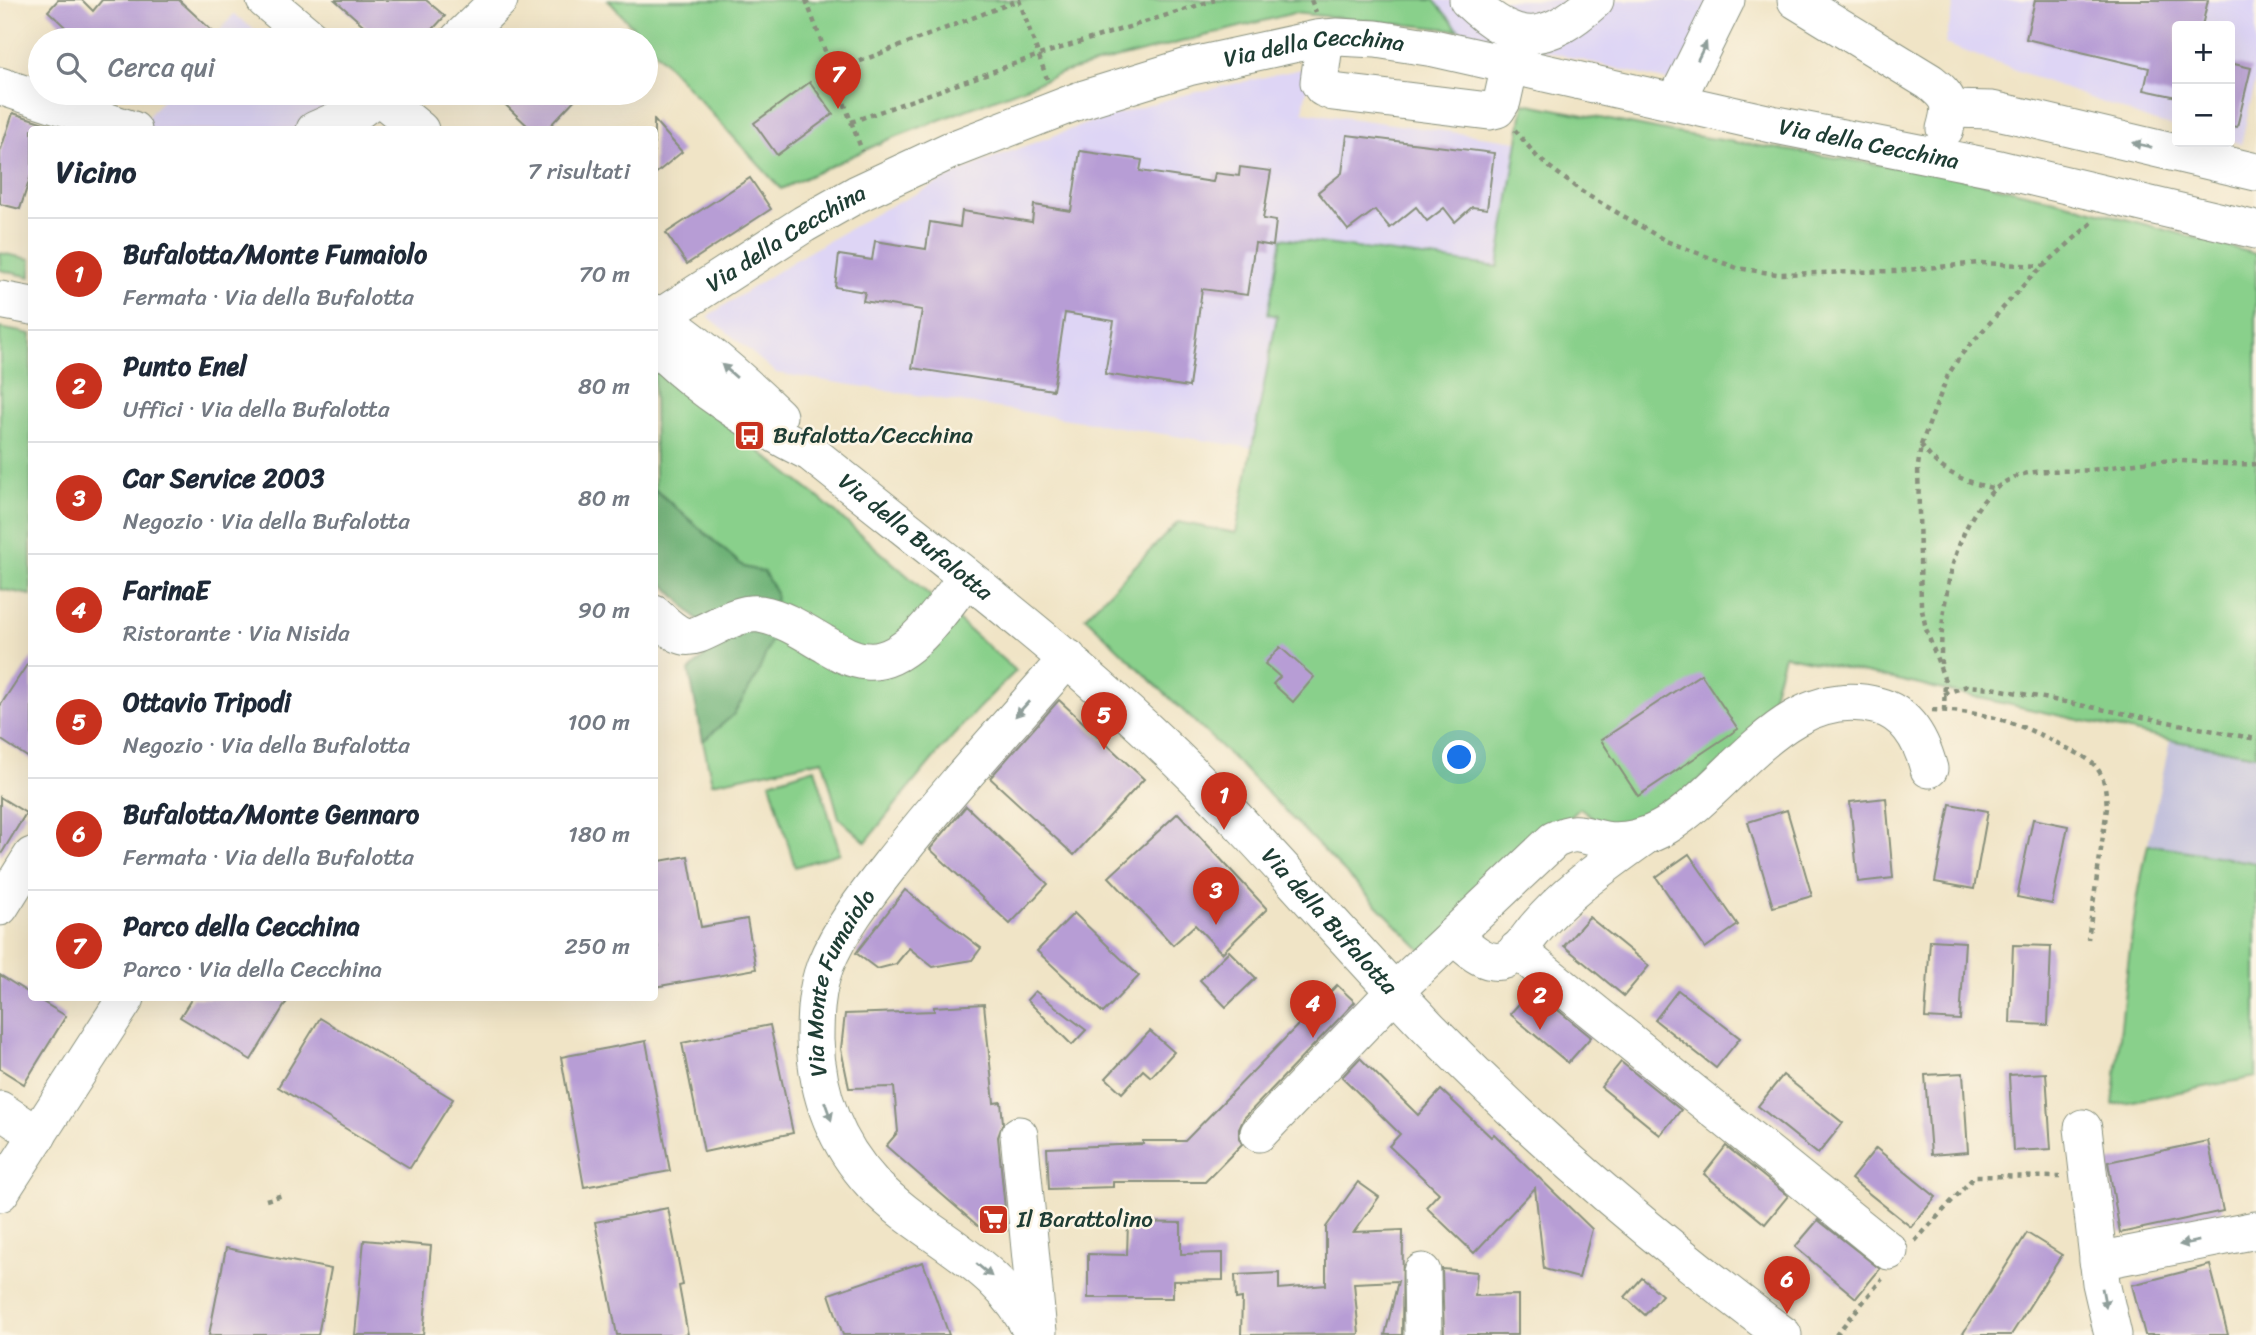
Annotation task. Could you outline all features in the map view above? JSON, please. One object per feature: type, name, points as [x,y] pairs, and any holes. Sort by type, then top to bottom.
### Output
[{"type":"street","points":[[265,0],[299,28]]},
{"type":"street","points":[[470,28],[499,0]]},
{"type":"street","points":[[1468,0],[1495,23],[1530,36],[1545,33],[1565,23],[1595,0]]},
{"type":"street","points":[[1676,101],[1727,0]]},
{"type":"street","points":[[1796,0],[1930,82],[1947,98],[1950,108],[1938,156]]},
{"type":"street","points":[[1325,38],[1319,82],[1323,88],[1333,92],[1489,111],[1497,109],[1502,101],[1510,65]]},
{"type":"street","name":"Via della Cecchina","points":[[658,323],[822,213],[949,151],[1147,78],[1229,57],[1325,38],[1405,42],[1776,125],[1938,156],[2255,227]]},
{"type":"street","points":[[0,86],[28,95]]},
{"type":"street","points":[[57,105],[121,126]]},
{"type":"street","points":[[324,126],[358,111],[391,105]]},
{"type":"street","points":[[1950,108],[1992,110],[2256,172]]},
{"type":"street","points":[[0,300],[28,305]]},
{"type":"street","name":"Via della Bufalotta","points":[[658,325],[682,332],[765,403],[797,434],[811,453],[1068,658],[1167,749],[1247,829],[1457,1056],[1620,1205],[1783,1335]]},
{"type":"street","points":[[658,618],[685,637],[697,635],[732,617],[758,614],[782,620],[849,657],[870,662],[894,656],[914,643],[966,578]]},
{"type":"street","name":"Via Monte Fumaiolo","points":[[1035,1335],[1024,1314],[995,1280],[892,1202],[868,1178],[847,1151],[831,1122],[822,1094],[816,1060],[816,1009],[819,985],[831,953],[873,888],[959,780],[1068,658]]},
{"type":"street","points":[[1259,1132],[1395,991],[1554,841],[1570,832],[1604,840],[1625,841],[1666,826],[1688,810],[1746,755],[1779,729],[1808,713],[1835,704],[1860,701],[1883,708],[1903,719],[1917,736],[1928,769]]},
{"type":"street","points":[[1454,936],[1477,956],[1505,960],[1581,882],[1647,835]]},
{"type":"street","points":[[0,907],[28,862]]},
{"type":"street","points":[[1497,895],[1514,902],[1556,905]]},
{"type":"street","points":[[1517,950],[1895,1257]]},
{"type":"street","points":[[0,1193],[124,1001]]},
{"type":"street","points":[[0,1110],[38,1135]]},
{"type":"street","points":[[2083,1128],[2098,1261],[2113,1335]]},
{"type":"street","points":[[1019,1135],[1035,1335]]},
{"type":"street","points":[[2098,1261],[2256,1230]]},
{"type":"street","points":[[1422,1272],[1423,1335]]},
{"type":"path","points":[[806,0],[862,151]]},
{"type":"path","points":[[832,72],[1018,0],[1047,79]]},
{"type":"path","points":[[851,122],[1039,55],[1214,0]]},
{"type":"path","points":[[1497,109],[1538,158],[1582,192],[1666,241],[1737,268],[1777,274],[1896,271],[1979,263],[2044,266]]},
{"type":"path","points":[[1944,711],[1945,681],[1926,629],[1921,605],[1918,466],[1921,445],[1948,375],[1961,355],[2029,279],[2095,220],[2104,194]]},
{"type":"path","points":[[1921,445],[1940,468],[1970,483],[1996,489]]},
{"type":"path","points":[[1941,666],[1940,630],[1958,545],[1974,513],[1996,489],[2016,477],[2039,471],[2095,470],[2155,461],[2227,466],[2256,464]]},
{"type":"path","points":[[1944,694],[1966,687],[1992,688],[2256,738]]},
{"type":"path","points":[[1883,708],[1995,716],[2028,727],[2090,760],[2100,771],[2106,787],[2107,808],[2088,939]]},
{"type":"path","points":[[1836,1335],[1895,1257],[1975,1176],[2089,1177]]},
{"type":"path","points":[[266,1200],[283,1195]]},
{"type":"shaded area","points":[[1434,0],[1715,0],[1672,82],[1459,30]]},
{"type":"shaded area","points":[[1955,0],[2256,0],[2256,80],[2241,144],[2235,142],[2235,21],[2172,21],[2172,126],[2155,122],[1945,44]]},
{"type":"shaded area","points":[[234,14],[252,28],[222,28]]},
{"type":"shaded area","points":[[1310,67],[1303,112],[1518,141],[1498,267],[1282,238],[1269,314],[1277,316],[1252,448],[776,373],[708,316],[800,257],[884,209],[987,160],[1091,122],[1179,96]]},
{"type":"shaded area","points":[[158,105],[346,105],[351,109],[306,126],[140,126]]},
{"type":"shaded area","points":[[2170,740],[2256,755],[2256,863],[2148,844]]},
{"type":"green space","points":[[608,0],[1434,0],[1459,30],[1294,13],[1065,72],[887,140],[781,189],[658,55],[658,28],[634,28]]},
{"type":"green space","points":[[1524,103],[1670,132],[1953,176],[2055,200],[2256,254],[2256,755],[2170,740],[1784,655],[1764,729],[1669,804],[1618,824],[1604,825],[1580,808],[1426,955],[1242,767],[1085,617],[1178,522],[1236,533],[1277,316],[1268,314],[1282,238],[1498,267]]},
{"type":"green space","points":[[0,253],[28,258],[28,276],[0,270]]},
{"type":"green space","points":[[0,328],[28,333],[28,594],[0,589]]},
{"type":"green space","points":[[658,371],[819,498],[1016,671],[956,732],[866,842],[839,818],[823,760],[712,783],[703,741],[733,715],[764,572],[744,567],[658,492]]},
{"type":"green space","points":[[658,492],[744,567],[764,572],[776,593],[772,638],[757,676],[733,715],[703,741],[689,671],[719,642],[658,578]]},
{"type":"green space","points":[[815,768],[840,853],[795,867],[770,782]]},
{"type":"green space","points":[[2148,844],[2256,863],[2256,1077],[2113,1105],[2131,941]]},
{"type":"building","points":[[58,0],[82,0],[93,11],[102,0],[179,0],[209,28],[66,28],[48,11]]},
{"type":"building","points":[[335,0],[426,0],[445,16],[434,28],[366,28]]},
{"type":"building","points":[[2035,0],[2208,0],[2203,21],[2172,21],[2172,96],[2144,90],[2149,68],[2026,39]]},
{"type":"building","points":[[2235,64],[2251,68],[2235,127]]},
{"type":"building","points":[[810,82],[833,114],[777,155],[754,123]]},
{"type":"building","points":[[506,105],[570,105],[550,126],[528,126]]},
{"type":"building","points":[[13,113],[53,126],[28,126],[28,184],[20,209],[0,204],[0,152]]},
{"type":"building","points":[[654,120],[682,152],[658,172],[658,126],[654,126]]},
{"type":"building","points":[[1347,135],[1494,153],[1487,209],[1472,207],[1455,222],[1444,208],[1427,221],[1416,207],[1390,228],[1375,210],[1348,230],[1318,192],[1342,173]]},
{"type":"building","points":[[1080,151],[1142,160],[1140,171],[1213,182],[1215,173],[1239,176],[1240,167],[1271,171],[1263,219],[1276,221],[1273,246],[1255,243],[1247,295],[1202,289],[1189,387],[1105,374],[1114,321],[1065,313],[1053,390],[912,368],[922,310],[863,301],[865,292],[835,287],[839,255],[872,260],[875,241],[926,249],[930,222],[960,227],[962,211],[1032,222],[1034,205],[1071,211]]},
{"type":"building","points":[[750,178],[771,209],[687,264],[666,233]]},
{"type":"building","points":[[1280,647],[1314,677],[1293,702],[1273,684],[1280,677],[1265,664]]},
{"type":"building","points":[[28,663],[28,757],[0,739],[0,706]]},
{"type":"building","points":[[1701,674],[1738,729],[1638,796],[1601,740]]},
{"type":"building","points":[[1059,700],[1144,779],[1074,855],[990,778]]},
{"type":"building","points":[[0,797],[26,813],[0,856]]},
{"type":"building","points":[[1886,798],[1893,878],[1858,882],[1850,802]]},
{"type":"building","points":[[1950,804],[1988,811],[1974,889],[1935,882]]},
{"type":"building","points":[[966,806],[1048,884],[1010,924],[930,849]]},
{"type":"building","points":[[1787,810],[1812,896],[1773,907],[1748,822]]},
{"type":"building","points":[[1178,813],[1267,909],[1222,953],[1195,925],[1173,945],[1109,877]]},
{"type":"building","points":[[2033,819],[2068,826],[2052,904],[2017,897]]},
{"type":"building","points":[[1689,854],[1738,925],[1705,948],[1656,877]]},
{"type":"building","points":[[688,856],[701,927],[747,919],[756,969],[658,986],[658,861]]},
{"type":"building","points":[[905,890],[981,948],[972,960],[933,967],[909,948],[896,964],[877,969],[856,953]]},
{"type":"building","points":[[1074,913],[1139,976],[1103,1013],[1037,951]]},
{"type":"building","points":[[1589,917],[1649,966],[1624,996],[1564,946]]},
{"type":"building","points":[[1930,940],[1965,942],[1960,1020],[1925,1018]]},
{"type":"building","points":[[2013,945],[2051,946],[2048,1025],[2010,1023]]},
{"type":"building","points":[[1229,951],[1256,978],[1226,1007],[1200,980]]},
{"type":"building","points":[[0,975],[28,992],[28,1001],[41,1001],[66,1016],[24,1084],[0,1069]]},
{"type":"building","points":[[1337,985],[1355,1002],[1244,1118],[1239,1129],[1242,1144],[1205,1182],[1113,1182],[1113,1187],[1049,1189],[1047,1148],[1143,1144],[1143,1141],[1185,1141]]},
{"type":"building","points":[[1532,989],[1591,1037],[1568,1063],[1510,1014]]},
{"type":"building","points":[[1678,990],[1740,1038],[1716,1068],[1655,1020]]},
{"type":"building","points":[[1035,991],[1086,1030],[1072,1045],[1027,1000]]},
{"type":"building","points":[[190,1001],[287,1001],[251,1060],[180,1017]]},
{"type":"building","points":[[984,1004],[994,1103],[1001,1102],[1003,1123],[998,1137],[1007,1230],[985,1232],[886,1146],[898,1132],[894,1087],[849,1088],[841,1049],[845,1014],[934,1011],[934,1007]]},
{"type":"building","points":[[320,1018],[453,1099],[410,1168],[278,1087]]},
{"type":"building","points":[[770,1025],[793,1133],[704,1152],[682,1043]]},
{"type":"building","points":[[1150,1031],[1174,1052],[1151,1077],[1143,1070],[1122,1093],[1106,1078]]},
{"type":"building","points":[[646,1041],[670,1171],[584,1187],[561,1057]]},
{"type":"building","points":[[1360,1058],[1418,1115],[1441,1090],[1491,1137],[1494,1134],[1592,1229],[1579,1278],[1544,1269],[1535,1188],[1474,1253],[1426,1207],[1439,1193],[1389,1146],[1400,1134],[1342,1077]]},
{"type":"building","points":[[1621,1062],[1681,1110],[1660,1135],[1601,1087]]},
{"type":"building","points":[[1963,1073],[1968,1152],[1931,1155],[1925,1075]]},
{"type":"building","points":[[2046,1073],[2051,1149],[2013,1151],[2009,1075]]},
{"type":"building","points":[[1783,1075],[1843,1123],[1818,1154],[1758,1106]]},
{"type":"building","points":[[2208,1141],[2223,1211],[2120,1233],[2108,1162]]},
{"type":"building","points":[[1726,1146],[1788,1196],[1765,1224],[1704,1174]]},
{"type":"building","points":[[1876,1148],[1936,1197],[1911,1227],[1851,1179]]},
{"type":"building","points":[[1358,1182],[1379,1197],[1354,1232],[1403,1230],[1402,1335],[1385,1335],[1398,1281],[1354,1283],[1359,1334],[1241,1335],[1242,1298],[1236,1299],[1235,1275],[1279,1273],[1279,1289],[1326,1285],[1326,1227]]},
{"type":"building","points":[[668,1208],[683,1285],[679,1286],[688,1335],[617,1335],[595,1222]]},
{"type":"building","points":[[1818,1220],[1880,1269],[1856,1298],[1795,1247]]},
{"type":"building","points":[[1128,1222],[1181,1223],[1181,1254],[1223,1253],[1223,1280],[1173,1281],[1173,1298],[1088,1298],[1088,1254],[1127,1255]]},
{"type":"building","points":[[2027,1233],[2062,1255],[2011,1335],[1962,1335]]},
{"type":"building","points":[[364,1240],[431,1246],[423,1335],[355,1335]]},
{"type":"building","points":[[226,1248],[331,1269],[318,1335],[209,1335]]},
{"type":"building","points":[[923,1262],[949,1335],[843,1335],[829,1294]]},
{"type":"building","points":[[2210,1265],[2228,1335],[2145,1335],[2132,1285]]},
{"type":"building","points":[[1442,1269],[1477,1272],[1475,1296],[1518,1295],[1518,1335],[1444,1335]]},
{"type":"building","points":[[1642,1278],[1662,1295],[1645,1315],[1625,1297]]},
{"type":"place","name":"Parco della Cecchina","points":[[838,109]]},
{"type":"place","name":"Bufalotta/Cecchina","points":[[750,435]]},
{"type":"place","name":"Ottavio Tripodi","points":[[1104,750]]},
{"type":"place","name":"Bufalotta/Monte Fumaiolo","points":[[1224,830]]},
{"type":"place","name":"Car Service 2003","points":[[1216,925]]},
{"type":"place","name":"Punto Enel","points":[[1540,1030]]},
{"type":"place","name":"FarinaE","points":[[1313,1038]]},
{"type":"place","name":"Il Barattolino","points":[[994,1219]]},
{"type":"place","name":"Bufalotta/Monte Gennaro","points":[[1787,1314]]}]
